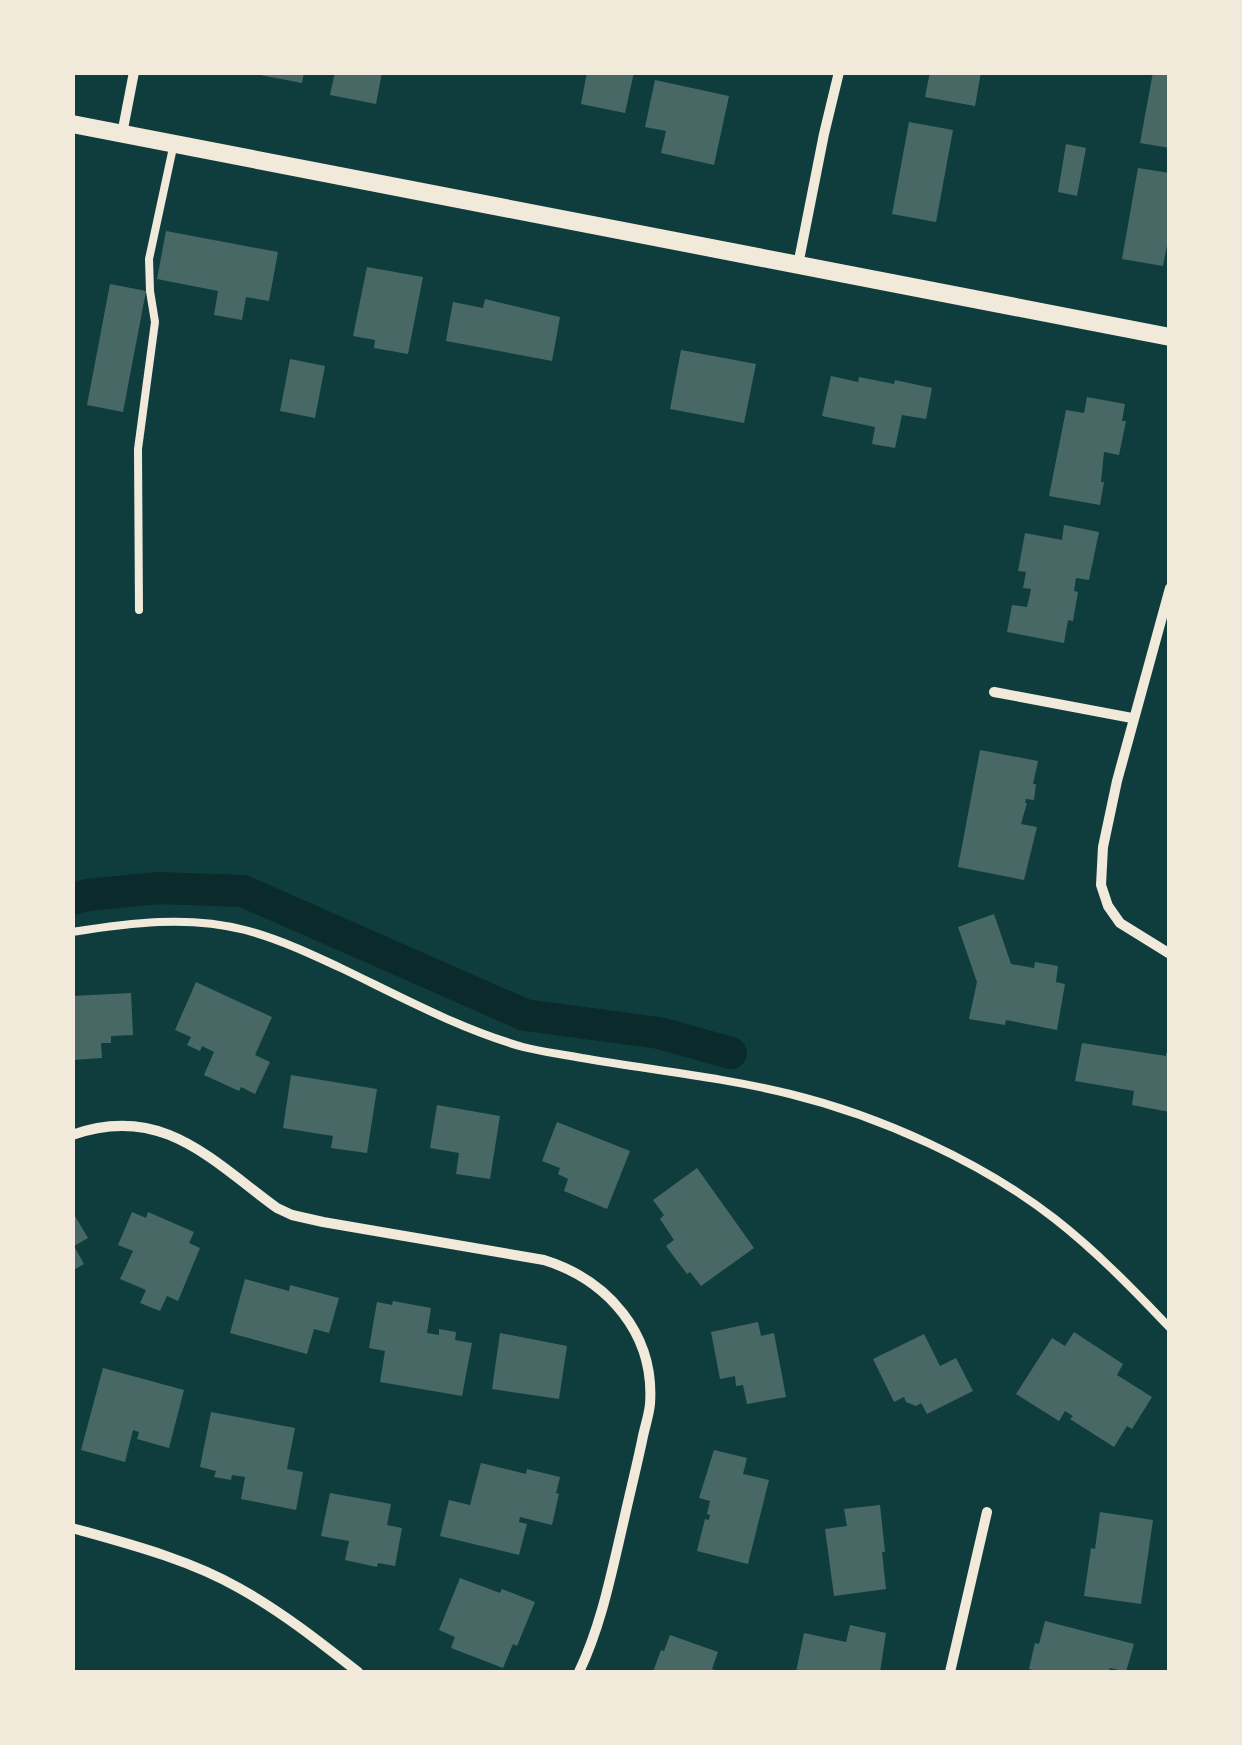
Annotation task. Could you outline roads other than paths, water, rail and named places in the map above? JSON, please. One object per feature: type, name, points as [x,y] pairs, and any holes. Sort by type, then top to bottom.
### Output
[{"type":"street","points":[[122,134],[134,72]]},
{"type":"street","points":[[798,266],[838,72]]},
{"type":"street","points":[[72,124],[1170,337]]},
{"type":"street","points":[[1170,588],[1132,718],[1103,847],[1101,885],[1108,906],[1120,923],[1170,954]]},
{"type":"street","points":[[994,692],[1132,718]]},
{"type":"street","points":[[72,1135],[117,1126],[153,1128],[196,1147],[292,1215],[544,1260],[593,1282],[618,1304],[637,1335],[648,1368],[650,1404],[604,1604],[579,1672]]},
{"type":"street","points":[[950,1672],[987,1512]]},
{"type":"street","points":[[72,1528],[184,1562],[237,1586],[287,1617],[358,1672]]},
{"type":"lane","points":[[139,610],[138,449],[155,322],[149,260],[174,144]]},
{"type":"lane","points":[[72,932],[163,921],[242,929],[286,942],[433,1012],[525,1048],[791,1094],[858,1114],[955,1155],[1023,1197],[1055,1219],[1170,1328]]},
{"type":"waterway","points":[[72,899],[158,888],[243,891],[525,1015],[659,1033],[731,1053]]}]
